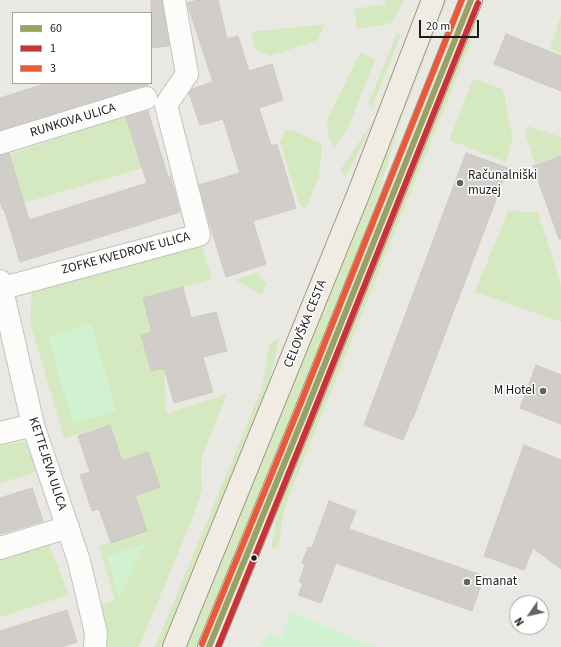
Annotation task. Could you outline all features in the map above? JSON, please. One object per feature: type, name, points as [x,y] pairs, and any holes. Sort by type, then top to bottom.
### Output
[{"type":"main road","name":"CELOVŠKA CESTA","points":[[174,647],[355,202],[433,0]]},
{"type":"main road","points":[[209,647],[308,406],[471,0]]},
{"type":"street","name":"ZOFKE KVEDROVE ULICA","points":[[1,286],[199,235],[166,105],[187,74],[174,0]]},
{"type":"street","name":"RUNKOVA ULICA","points":[[0,143],[146,98]]},
{"type":"street","name":"KETTEJEVA ULICA","points":[[1,286],[33,425],[79,561],[96,633],[95,647]]},
{"type":"street","points":[[0,433],[33,425]]},
{"type":"street","points":[[0,548],[68,527]]},
{"type":"green space","points":[[385,0],[404,0],[391,23],[357,29],[354,9],[385,4]]},
{"type":"green space","points":[[445,0],[447,0],[401,119],[373,211],[357,257],[198,647],[185,647],[375,182]]},
{"type":"green space","points":[[478,9],[472,39],[288,499],[282,520],[279,545],[271,550],[276,518],[282,497]]},
{"type":"green space","points":[[561,15],[561,53],[550,49]]},
{"type":"green space","points":[[325,24],[318,40],[270,56],[255,50],[251,32]]},
{"type":"green space","points":[[397,33],[401,35],[372,107],[368,104]]},
{"type":"green space","points":[[361,52],[375,60],[350,123],[335,147],[329,140],[327,120]]},
{"type":"green space","points":[[476,79],[503,89],[513,139],[506,162],[449,140],[472,81]]},
{"type":"green space","points":[[126,116],[143,168],[24,203],[10,154]]},
{"type":"green space","points":[[375,118],[345,179],[341,169]]},
{"type":"green space","points":[[528,126],[561,137],[561,155],[535,164],[525,133]]},
{"type":"green space","points":[[291,129],[322,144],[319,177],[306,208],[300,206],[280,143],[285,130]]},
{"type":"green space","points":[[508,211],[538,212],[561,285],[561,322],[475,292]]},
{"type":"green space","points":[[199,235],[212,279],[143,298],[152,332],[141,336],[151,371],[164,368],[166,414],[227,394],[202,456],[202,490],[193,517],[139,647],[102,647],[105,642],[101,605],[115,600],[99,546],[147,531],[135,496],[160,487],[148,452],[122,461],[109,425],[64,438],[30,322],[32,292]]},
{"type":"green space","points":[[258,272],[261,280],[267,283],[262,295],[236,280]]},
{"type":"green space","points":[[91,323],[116,411],[73,424],[48,337]]},
{"type":"green space","points":[[279,339],[268,388],[262,404],[162,647],[155,647],[262,388],[269,346],[274,340]]},
{"type":"green space","points":[[24,441],[38,472],[0,483],[0,446]]},
{"type":"green space","points":[[45,534],[69,595],[0,617],[0,548]]},
{"type":"green space","points":[[145,544],[119,598],[107,556]]},
{"type":"green space","points":[[291,612],[376,647],[261,647],[268,633],[282,638]]},
{"type":"building","points":[[151,0],[162,0],[169,46],[152,48]]},
{"type":"building","points":[[198,0],[218,0],[227,39],[238,36],[249,71],[272,64],[283,100],[259,108],[271,146],[277,144],[296,208],[253,221],[266,264],[226,277],[199,185],[240,173],[223,119],[200,125],[189,93],[192,89],[213,82],[187,3]]},
{"type":"building","points":[[506,34],[561,56],[561,91],[494,64]]},
{"type":"building","points":[[45,84],[147,84],[148,86],[142,86],[0,130],[0,98]]},
{"type":"building","points":[[148,111],[168,177],[170,176],[180,212],[20,262],[4,209],[3,210],[0,201],[0,155],[9,153],[29,220],[147,183],[126,117]]},
{"type":"building","points":[[466,153],[508,168],[413,418],[403,440],[364,425]]},
{"type":"building","points":[[561,156],[561,239],[559,239],[533,166]]},
{"type":"building","points":[[183,287],[191,318],[216,312],[227,351],[203,357],[213,392],[174,403],[164,368],[151,371],[141,335],[152,332],[143,298]]},
{"type":"building","name":"M Hotel","points":[[536,365],[561,375],[561,424],[520,408]]},
{"type":"building","points":[[110,425],[122,461],[148,452],[160,487],[135,496],[147,531],[111,543],[99,509],[92,511],[80,475],[90,472],[78,436]]},
{"type":"building","points":[[524,445],[561,460],[561,569],[533,548],[524,570],[484,556]]},
{"type":"building","points":[[32,488],[43,521],[0,534],[0,498]]},
{"type":"building","points":[[329,501],[356,511],[349,529],[484,576],[472,611],[336,563],[321,603],[298,595],[303,584],[299,582],[305,565],[302,563],[308,547],[312,548]]},
{"type":"building","points":[[67,610],[77,642],[61,647],[0,647],[0,631]]},
{"type":"transit line","name":"3","points":[[202,644],[298,410],[462,0]]},
{"type":"transit line","name":"60","points":[[209,647],[471,0]]},
{"type":"transit line","name":"1","points":[[218,647],[478,3]]},
{"type":"place","name":"Računalniški muzej","points":[[460,183]]},
{"type":"place","name":"M Hotel","points":[[543,391]]},
{"type":"place","name":"Emanat","points":[[467,582]]}]
